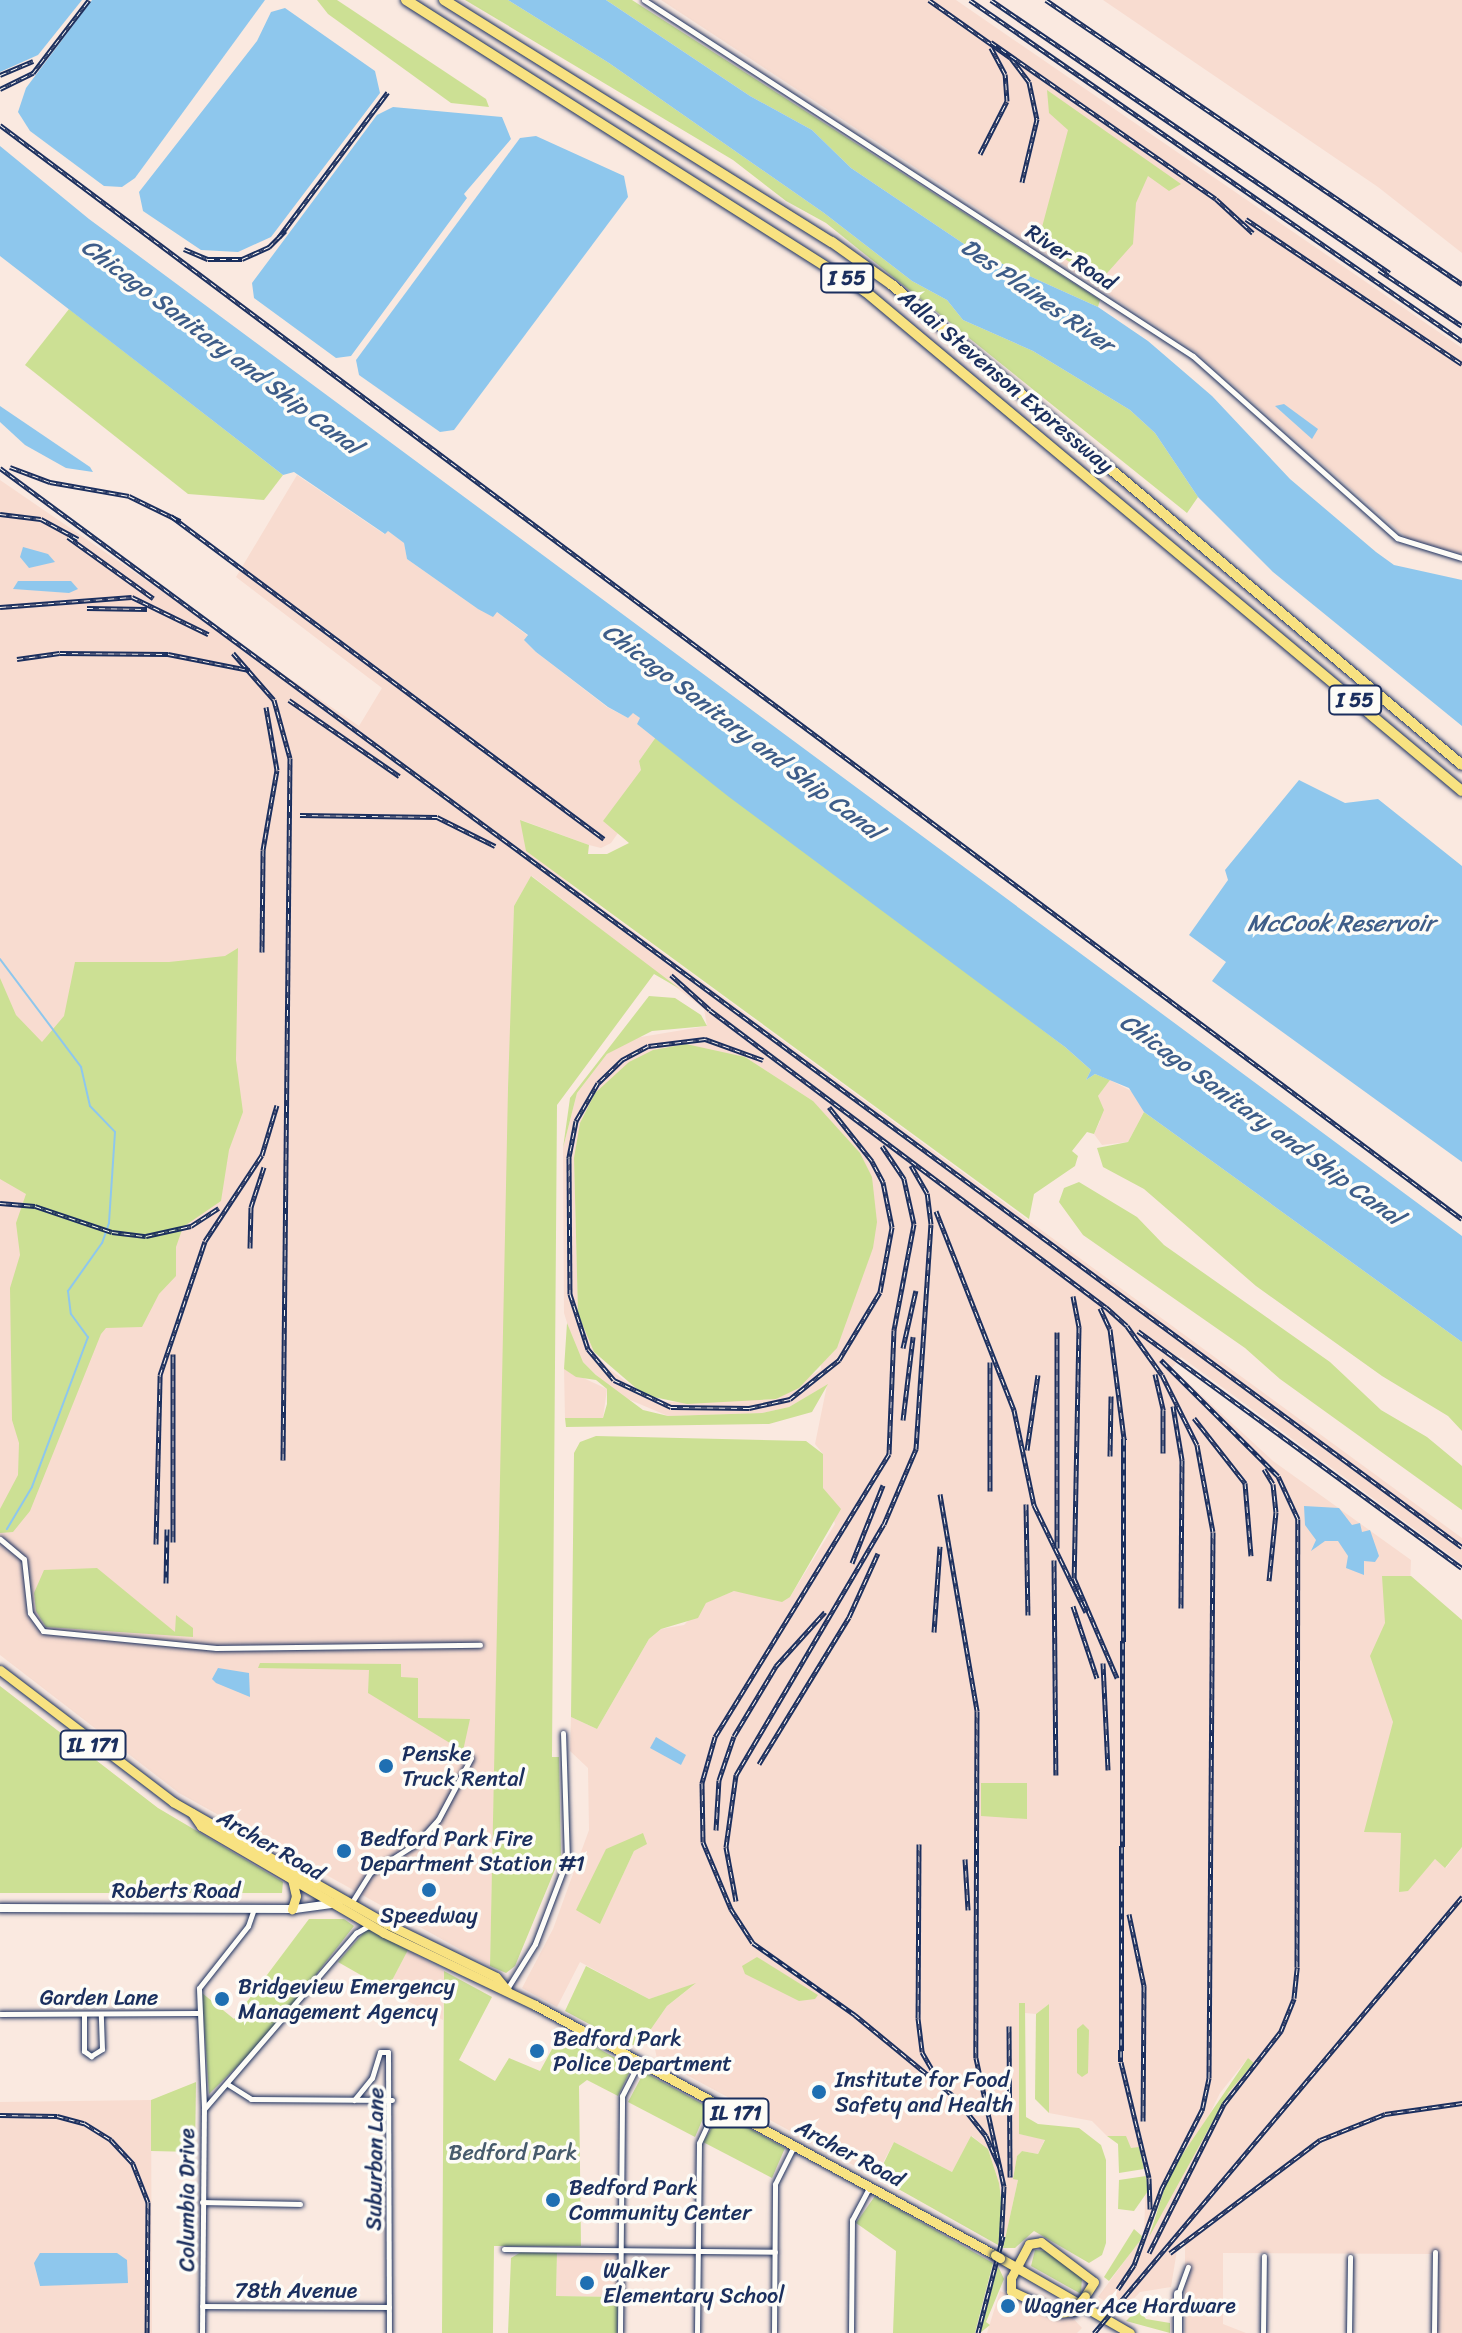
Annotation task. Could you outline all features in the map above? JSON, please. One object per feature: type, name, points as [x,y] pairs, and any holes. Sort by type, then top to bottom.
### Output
[{"type":"highway","name":"Adlai Stevenson Expressway","points":[[406,0],[866,292],[1462,791]]},
{"type":"highway","name":"Adlai Stevenson Expressway","points":[[444,0],[832,242],[892,285],[1462,765]]},
{"type":"main road","name":"Archer Road","points":[[0,1670],[111,1759],[192,1813],[435,1950],[496,1977],[507,1990]]},
{"type":"main road","name":"Archer Road","points":[[192,1813],[201,1826],[370,1925],[457,1971],[507,1990],[640,2060],[998,2256],[1130,2333]]},
{"type":"main road","points":[[292,1879],[292,1909]]},
{"type":"main road","points":[[1041,2242],[1094,2282],[1073,2311],[1059,2313],[1014,2293],[1010,2283],[1016,2267],[1029,2244],[1041,2242]]},
{"type":"street","name":"River Road","points":[[644,0],[1193,356],[1397,538],[1462,558]]},
{"type":"street","points":[[0,1539],[24,1559],[30,1613],[43,1631],[54,1634],[216,1648],[480,1645]]},
{"type":"street","points":[[507,1990],[535,1944],[567,1860],[563,1733]]},
{"type":"street","points":[[352,1902],[370,1873],[417,1843],[438,1820],[471,1758]]},
{"type":"street","name":"Roberts Road","points":[[0,1908],[292,1909],[352,1902]]},
{"type":"street","points":[[204,2109],[197,2013],[201,1983],[248,1926],[254,1909]]},
{"type":"street","points":[[356,1933],[357,1916]]},
{"type":"street","name":"Columbia Drive","points":[[202,2333],[204,2109],[229,2085],[356,1933],[370,1925]]},
{"type":"street","name":"Garden Lane","points":[[0,2014],[197,2013]]},
{"type":"street","points":[[84,2014],[84,2051],[91,2056],[102,2049],[101,2014]]},
{"type":"street","name":"Suburban Lane","points":[[354,2100],[372,2078],[383,2051],[392,2058],[389,2333]]},
{"type":"street","points":[[620,2333],[622,2096],[640,2060]]},
{"type":"street","points":[[229,2085],[251,2099],[392,2100]]},
{"type":"street","points":[[697,2333],[699,2143],[718,2102]]},
{"type":"street","points":[[774,2333],[775,2184],[795,2144]]},
{"type":"street","points":[[851,2333],[852,2220],[870,2185]]},
{"type":"street","points":[[202,2202],[300,2204]]},
{"type":"street","points":[[504,2249],[775,2252]]},
{"type":"street","points":[[1434,2333],[1435,2252]]},
{"type":"street","points":[[1263,2333],[1264,2256]]},
{"type":"street","points":[[1349,2333],[1350,2257]]},
{"type":"street","points":[[1178,2333],[1178,2294],[1188,2267]]},
{"type":"street","name":"78th Avenue","points":[[202,2306],[389,2307]]},
{"type":"shaded area","points":[[661,0],[956,0],[1462,348],[1462,554],[1408,539],[1196,352]]},
{"type":"shaded area","points":[[1103,0],[1462,0],[1462,253],[1378,187]]},
{"type":"shaded area","points":[[297,475],[384,534],[388,531],[404,543],[407,559],[478,609],[497,612],[528,636],[525,641],[536,652],[607,707],[628,718],[633,712],[641,719],[637,724],[656,737],[639,761],[642,770],[604,820],[618,833],[611,843],[601,848],[589,845],[521,820],[570,885],[1462,1538],[1462,1564],[1181,1357],[1172,1368],[1273,1461],[1411,1560],[1399,1891],[1408,1890],[1435,1859],[1446,1868],[1462,1847],[1462,2333],[1436,2333],[1436,2254],[1223,2253],[1223,2324],[1246,2333],[1185,2333],[1185,2238],[1178,2244],[1171,2287],[1140,2292],[1118,2316],[1107,2308],[1110,2304],[1098,2297],[1144,2235],[1146,2174],[1139,2148],[1131,2148],[1125,2136],[1107,2136],[1092,2121],[1049,2113],[1049,2004],[1036,2014],[1025,2013],[1025,2003],[1019,2004],[1019,2134],[1045,2139],[1038,2154],[1022,2151],[1017,2156],[1013,2178],[1018,2180],[1003,2248],[998,2245],[999,2183],[988,2149],[972,2136],[952,2172],[894,2142],[878,2172],[866,2172],[657,2059],[655,2049],[642,2042],[667,2006],[695,1984],[649,1999],[580,1962],[557,2007],[522,1988],[553,1929],[589,1830],[588,1768],[570,1751],[571,1717],[597,1729],[649,1639],[661,1629],[684,1625],[705,1603],[734,1591],[790,1597],[835,1524],[823,1488],[823,1454],[815,1444],[827,1385],[789,1407],[762,1413],[668,1416],[616,1394],[583,1362],[573,1342],[564,1313],[563,1148],[577,1093],[607,1054],[635,1038],[707,1026],[704,1009],[532,876],[514,906],[490,1966],[179,1793],[0,1655],[0,480],[359,726],[382,688],[236,577]],"holes":[[[745,1057],[813,1101],[821,1369],[776,1399],[667,1402],[644,1395],[608,1368],[594,1352],[578,1314],[574,1158]],[[646,1844],[634,1851],[600,1923],[606,1849]],[[1248,2058],[1253,2063],[1229,2092],[1148,2236],[1169,2174],[1201,2132],[1220,2093]]]},
{"type":"shaded area","points":[[1110,1080],[1137,1094],[1144,1112],[1128,1142],[1102,1145],[1094,1134],[1100,1121],[1098,1096]]},
{"type":"shaded area","points":[[564,1369],[607,1389],[603,1418],[565,1418]]},
{"type":"shaded area","points":[[408,1950],[444,1971],[443,2020],[387,1990]]},
{"type":"shaded area","points":[[151,2100],[152,2333],[0,2333],[0,2102]]},
{"type":"shaded area","name":"Walker Elementary School","points":[[557,2253],[616,2254],[618,2297],[556,2296]]},
{"type":"shaded area","name":"Wagner Ace Hardware","points":[[1000,2291],[1062,2318],[1072,2317],[1082,2328],[1077,2333],[987,2333]]},
{"type":"green space","points":[[317,0],[337,0],[486,99],[489,107],[451,103],[328,14]]},
{"type":"green space","points":[[465,0],[508,0],[609,63],[824,213],[912,281],[947,300],[963,320],[1033,351],[1130,410],[1155,433],[1198,497],[1187,513],[826,223],[786,201],[733,160]]},
{"type":"green space","points":[[606,0],[632,0],[1100,300],[1098,307],[976,252],[851,168],[812,130],[750,96]]},
{"type":"green space","points":[[1047,90],[1181,184],[1169,191],[1148,176],[1136,203],[1133,244],[1100,281],[1038,242],[1068,130],[1049,113]]},
{"type":"green space","points":[[69,309],[283,475],[264,500],[188,494],[25,365]]},
{"type":"green space","points":[[656,737],[1065,1047],[1091,1070],[1086,1080],[1095,1074],[1110,1080],[1098,1096],[1104,1110],[1094,1134],[1087,1132],[1072,1151],[1078,1156],[1075,1166],[1034,1194],[1029,1219],[526,851],[520,820],[589,845],[588,854],[607,854],[629,843],[603,821],[641,770],[639,761]]},
{"type":"green space","points":[[531,876],[680,989],[654,974],[557,1105],[552,1757],[559,1757],[561,1855],[515,1966],[506,1973],[490,1966],[508,1088],[514,906]]},
{"type":"green space","points":[[238,948],[236,1060],[243,1112],[229,1150],[221,1201],[183,1227],[176,1247],[176,1276],[159,1294],[142,1327],[106,1328],[101,1334],[30,1511],[13,1532],[0,1533],[0,1509],[18,1475],[19,1443],[12,1420],[10,1288],[20,1255],[16,1223],[26,1194],[0,1179],[0,978],[16,1015],[42,1042],[64,1016],[75,962],[169,962],[225,956]]},
{"type":"green space","points":[[649,996],[675,998],[701,1015],[707,1026],[652,1031],[607,1054],[577,1093],[563,1148],[570,1098]]},
{"type":"green space","points":[[686,1044],[745,1057],[813,1101],[860,1153],[872,1177],[877,1222],[873,1248],[837,1348],[799,1388],[776,1399],[687,1404],[644,1395],[594,1352],[578,1314],[574,1158],[580,1123],[595,1093],[629,1062],[653,1050]]},
{"type":"green space","points":[[1144,1112],[1462,1342],[1462,1431],[1448,1416],[1382,1376],[1256,1286],[1144,1189],[1103,1167],[1097,1148],[1128,1142]]},
{"type":"green space","points":[[1079,1182],[1137,1217],[1164,1245],[1330,1362],[1381,1410],[1427,1437],[1462,1466],[1462,1510],[1280,1379],[1245,1348],[1083,1235],[1059,1202],[1064,1188]]},
{"type":"green space","points":[[567,1323],[583,1362],[596,1375],[643,1410],[668,1416],[762,1413],[789,1407],[828,1384],[812,1412],[769,1424],[566,1427],[565,1418],[603,1418],[607,1404],[607,1389],[596,1380],[576,1377],[564,1369]]},
{"type":"green space","points":[[596,1436],[806,1441],[823,1454],[823,1488],[841,1509],[790,1597],[782,1602],[734,1591],[706,1603],[698,1618],[661,1629],[649,1639],[597,1729],[571,1717],[574,1453],[580,1442]]},
{"type":"green space","points":[[97,1568],[175,1632],[176,1615],[193,1628],[193,1637],[46,1627],[36,1611],[34,1593],[44,1570]]},
{"type":"green space","points":[[1382,1576],[1411,1576],[1462,1620],[1462,1847],[1445,1868],[1435,1859],[1408,1891],[1399,1892],[1401,1833],[1364,1832],[1393,1722],[1370,1656],[1385,1623]]},
{"type":"green space","points":[[260,1663],[401,1664],[401,1677],[418,1678],[418,1718],[470,1719],[463,1751],[368,1693],[369,1670],[258,1668]]},
{"type":"green space","points":[[0,1686],[158,1808],[283,1882],[282,1893],[0,1893]]},
{"type":"green space","points":[[981,1783],[1027,1783],[1027,1819],[981,1816]]},
{"type":"green space","points":[[643,1833],[647,1844],[634,1851],[600,1924],[576,1910],[606,1849]]},
{"type":"green space","points":[[309,1919],[344,1919],[354,1926],[267,2037],[209,2094],[202,1993],[234,2019]]},
{"type":"green space","points":[[367,1929],[408,1950],[387,1990],[338,1962]]},
{"type":"green space","points":[[757,1957],[818,1995],[815,1999],[799,2001],[745,1974],[742,1966]]},
{"type":"green space","points":[[586,1966],[649,1999],[696,1983],[667,2006],[642,2042],[630,2046],[565,2011]]},
{"type":"green space","name":"Bedford Park","points":[[444,1971],[492,1997],[459,2060],[495,2081],[509,2058],[540,2071],[563,2029],[632,2067],[618,2096],[587,2080],[579,2086],[581,2246],[494,2246],[493,2333],[442,2333]]},
{"type":"green space","points":[[1019,2003],[1025,2003],[1026,2117],[1038,2124],[1079,2128],[1101,2145],[1106,2160],[1106,2243],[1102,2255],[1089,2263],[1034,2231],[1015,2248],[1003,2248],[1018,2180],[1013,2179],[1017,2156],[1022,2151],[1038,2154],[1045,2140],[1019,2134]]},
{"type":"green space","points":[[1049,2004],[1049,2113],[1035,2099],[1036,2014]]},
{"type":"green space","points":[[1083,2024],[1089,2030],[1088,2073],[1082,2077],[1077,2073],[1077,2029]]},
{"type":"green space","points":[[1248,2058],[1254,2063],[1229,2092],[1149,2237],[1169,2174]]},
{"type":"green space","points":[[644,2072],[708,2107],[695,2137],[628,2102]]},
{"type":"green space","points":[[196,2082],[195,2152],[151,2151],[151,2100]]},
{"type":"green space","points":[[721,2113],[785,2148],[772,2178],[703,2142]]},
{"type":"green space","points":[[971,2136],[988,2149],[999,2183],[1003,2214],[998,2245],[877,2177],[894,2142],[952,2172]]},
{"type":"green space","points":[[1107,2136],[1126,2136],[1131,2148],[1139,2147],[1144,2169],[1119,2173],[1118,2144]]},
{"type":"green space","points":[[1146,2176],[1148,2191],[1134,2211],[1118,2209],[1119,2180]]},
{"type":"green space","points":[[875,2196],[993,2263],[975,2333],[893,2333],[896,2251],[856,2223]]},
{"type":"green space","points":[[1134,2229],[1143,2237],[1109,2281],[1104,2277]]},
{"type":"green space","points":[[1035,2250],[1048,2251],[1082,2278],[1081,2294],[1031,2266]]},
{"type":"green space","points":[[521,2252],[557,2253],[556,2296],[618,2297],[617,2333],[508,2333],[511,2258]]},
{"type":"green space","points":[[998,2266],[1004,2279],[986,2322],[990,2325],[980,2333]]},
{"type":"green space","points":[[1138,2309],[1146,2319],[1170,2323],[1170,2333],[1126,2321]]},
{"type":"water","points":[[0,0],[82,0],[38,55],[0,72]]},
{"type":"water","points":[[92,0],[265,0],[135,178],[122,187],[104,186],[30,131],[18,112],[26,88]]},
{"type":"water","name":"Des Plaines River","points":[[508,0],[606,0],[750,96],[812,130],[851,168],[976,252],[1098,307],[1148,341],[1212,396],[1290,479],[1376,552],[1394,565],[1462,580],[1462,726],[1273,572],[1198,497],[1155,433],[1130,410],[1033,351],[963,320],[947,300],[912,281],[824,213],[609,63]]},
{"type":"water","points":[[285,8],[375,71],[380,93],[271,237],[238,252],[201,250],[143,211],[139,192],[257,41],[271,12]]},
{"type":"water","points":[[393,107],[502,117],[511,139],[464,194],[467,198],[351,356],[336,358],[254,298],[252,283],[377,115]]},
{"type":"water","points":[[536,136],[624,176],[628,197],[454,430],[440,432],[359,375],[356,360],[520,138]]},
{"type":"water","name":"Chicago Sanitary and Ship Canal","points":[[0,146],[89,219],[1462,1236],[1462,1342],[1144,1112],[1129,1088],[1095,1074],[1086,1080],[1091,1070],[1065,1047],[729,797],[637,724],[640,718],[633,713],[628,718],[608,707],[536,652],[524,640],[528,635],[497,612],[493,617],[478,609],[407,559],[404,543],[388,531],[385,534],[294,472],[283,475],[0,256]]},
{"type":"water","points":[[1284,404],[1318,429],[1312,439],[1275,406]]},
{"type":"water","points":[[0,406],[93,472],[66,468],[25,445],[0,422]]},
{"type":"water","points":[[23,547],[48,554],[55,562],[29,568],[20,557]]},
{"type":"water","points":[[18,581],[71,581],[78,589],[69,593],[13,589]]},
{"type":"water","name":"McCook Reservoir","points":[[1299,780],[1345,803],[1378,799],[1462,866],[1462,1162],[1212,981],[1226,962],[1189,935],[1228,880],[1225,870]]},
{"type":"water","points":[[1304,1506],[1339,1508],[1352,1525],[1360,1523],[1362,1532],[1370,1530],[1379,1556],[1375,1562],[1364,1561],[1364,1575],[1346,1568],[1348,1556],[1338,1541],[1325,1541],[1311,1551],[1316,1540],[1305,1525]]},
{"type":"water","points":[[218,1668],[249,1673],[250,1697],[216,1683],[212,1679]]},
{"type":"water","points":[[656,1737],[686,1755],[681,1765],[650,1748]]},
{"type":"water","points":[[40,2253],[117,2253],[127,2260],[128,2283],[40,2286],[34,2263]]},
{"type":"waterway","points":[[0,959],[81,1067],[90,1106],[115,1132],[109,1223],[102,1243],[68,1291],[71,1314],[88,1337],[32,1487],[7,1529]]},
{"type":"railway","points":[[0,89],[33,73],[89,0]]},
{"type":"railway","points":[[929,0],[1011,58],[1029,82],[1037,119],[1022,182]]},
{"type":"railway","points":[[970,0],[1462,341]]},
{"type":"railway","points":[[991,0],[1389,273]]},
{"type":"railway","points":[[1046,0],[1462,284]]},
{"type":"railway","points":[[991,42],[1216,199],[1253,233]]},
{"type":"railway","points":[[980,154],[1007,101],[1005,74],[991,48]]},
{"type":"railway","points":[[0,75],[33,61]]},
{"type":"railway","points":[[279,237],[388,92]]},
{"type":"railway","points":[[0,125],[1462,1219]]},
{"type":"railway","points":[[1246,219],[1462,364]]},
{"type":"railway","points":[[184,249],[208,259],[242,259],[269,247],[285,231]]},
{"type":"railway","points":[[1379,270],[1462,326]]},
{"type":"railway","points":[[10,467],[50,482],[129,496],[180,521]]},
{"type":"railway","points":[[0,468],[1462,1547]]},
{"type":"railway","points":[[0,514],[41,519],[78,539]]},
{"type":"railway","points":[[171,516],[604,839]]},
{"type":"railway","points":[[68,537],[153,598]]},
{"type":"railway","points":[[0,607],[132,597],[208,634]]},
{"type":"railway","points":[[87,608],[147,609]]},
{"type":"railway","points":[[17,659],[60,653],[168,654],[249,670]]},
{"type":"railway","points":[[233,653],[274,700],[290,758],[283,1460]]},
{"type":"railway","points":[[289,700],[399,776]]},
{"type":"railway","points":[[262,952],[263,850],[277,770],[266,707]]},
{"type":"railway","points":[[300,815],[437,817],[495,846]]},
{"type":"railway","points":[[671,975],[710,1010],[1106,1307],[1127,1326],[1162,1375],[1197,1445],[1213,1532],[1209,2078],[1202,2110],[1162,2188],[1134,2265],[1118,2289]]},
{"type":"railway","points":[[763,1060],[705,1039],[648,1046],[622,1060],[598,1083],[576,1121],[569,1158],[570,1294],[588,1349],[614,1380],[671,1407],[749,1408],[790,1399],[839,1360],[880,1292],[892,1227],[883,1182],[872,1161],[829,1107]]},
{"type":"railway","points":[[156,1544],[160,1375],[205,1241],[262,1155],[277,1105]]},
{"type":"railway","points":[[882,1146],[904,1179],[914,1224],[894,1330],[889,1454],[715,1737],[702,1783],[703,1842],[731,1909],[753,1943],[855,2015],[955,2097],[986,2136],[1000,2167]]},
{"type":"railway","points":[[736,1901],[726,1847],[736,1775],[884,1524],[916,1449],[931,1224],[927,1193],[911,1165]]},
{"type":"railway","points":[[250,1248],[251,1207],[264,1167]]},
{"type":"railway","points":[[0,1203],[35,1206],[112,1232],[146,1236],[191,1226],[219,1208]]},
{"type":"railway","points":[[936,1211],[1014,1410],[1034,1505],[1086,1612]]},
{"type":"railway","points":[[903,1348],[916,1290]]},
{"type":"railway","points":[[1073,1296],[1079,1327],[1074,1578],[1117,1678]]},
{"type":"railway","points":[[1100,1308],[1110,1329],[1124,1439],[1121,2062],[1149,2178],[1150,2209]]},
{"type":"railway","points":[[1138,1331],[1462,1568]]},
{"type":"railway","points":[[1057,1332],[1057,1548]]},
{"type":"railway","points":[[903,1420],[913,1337]]},
{"type":"railway","points":[[173,1354],[173,1542]]},
{"type":"railway","points":[[1149,2253],[1224,2104],[1281,2031],[1294,1998],[1297,1967],[1298,1519],[1278,1476],[1161,1360]]},
{"type":"railway","points":[[990,1362],[990,1491]]},
{"type":"railway","points":[[1155,1374],[1163,1410],[1163,1453]]},
{"type":"railway","points":[[1027,1450],[1038,1375]]},
{"type":"railway","points":[[1110,1456],[1111,1396]]},
{"type":"railway","points":[[1173,1406],[1182,1460],[1181,1608]]},
{"type":"railway","points":[[1194,1418],[1245,1483],[1251,1556]]},
{"type":"railway","points":[[1264,1469],[1273,1484],[1276,1512],[1269,1581]]},
{"type":"railway","points":[[852,1563],[883,1485]]},
{"type":"railway","points":[[940,1494],[977,1711],[976,2058],[1004,2186],[1001,2245]]},
{"type":"railway","points":[[1026,1504],[1028,1615]]},
{"type":"railway","points":[[166,1583],[167,1529]]},
{"type":"railway","points":[[934,1632],[940,1546]]},
{"type":"railway","points":[[759,1764],[849,1617],[878,1553]]},
{"type":"railway","points":[[1054,1560],[1056,1775]]},
{"type":"railway","points":[[1073,1606],[1097,1678]]},
{"type":"railway","points":[[716,1830],[719,1780],[734,1736],[776,1666],[825,1612]]},
{"type":"railway","points":[[1103,1663],[1108,1770]]},
{"type":"railway","points":[[919,1844],[918,2018],[922,2052],[936,2076]]},
{"type":"railway","points":[[965,1859],[968,1910]]},
{"type":"railway","points":[[1094,2333],[1462,1897]]},
{"type":"railway","points":[[1129,1914],[1144,1986],[1143,2121]]},
{"type":"railway","points":[[1009,2026],[1010,2177]]},
{"type":"railway","points":[[1170,2253],[1320,2140],[1385,2114],[1462,2103]]},
{"type":"railway","points":[[0,2115],[57,2116],[84,2123],[111,2140],[133,2164],[148,2202],[147,2333]]},
{"type":"railway","points":[[978,2333],[1003,2236]]},
{"type":"place","name":"Penske Truck Rental","points":[[386,1766]]},
{"type":"place","name":"Bedford Park Fire Department Station #1","points":[[344,1851]]},
{"type":"place","name":"Speedway","points":[[429,1890]]},
{"type":"place","name":"Bridgeview Emergency Management Agency","points":[[222,1999]]},
{"type":"place","name":"Bedford Park Police Department","points":[[537,2051]]},
{"type":"place","name":"Institute for Food Safety and Health","points":[[819,2092]]},
{"type":"place","name":"Bedford Park Community Center","points":[[553,2200]]},
{"type":"place","name":"Walker Elementary School","points":[[587,2283]]},
{"type":"place","name":"Wagner Ace Hardware","points":[[1008,2306]]}]
